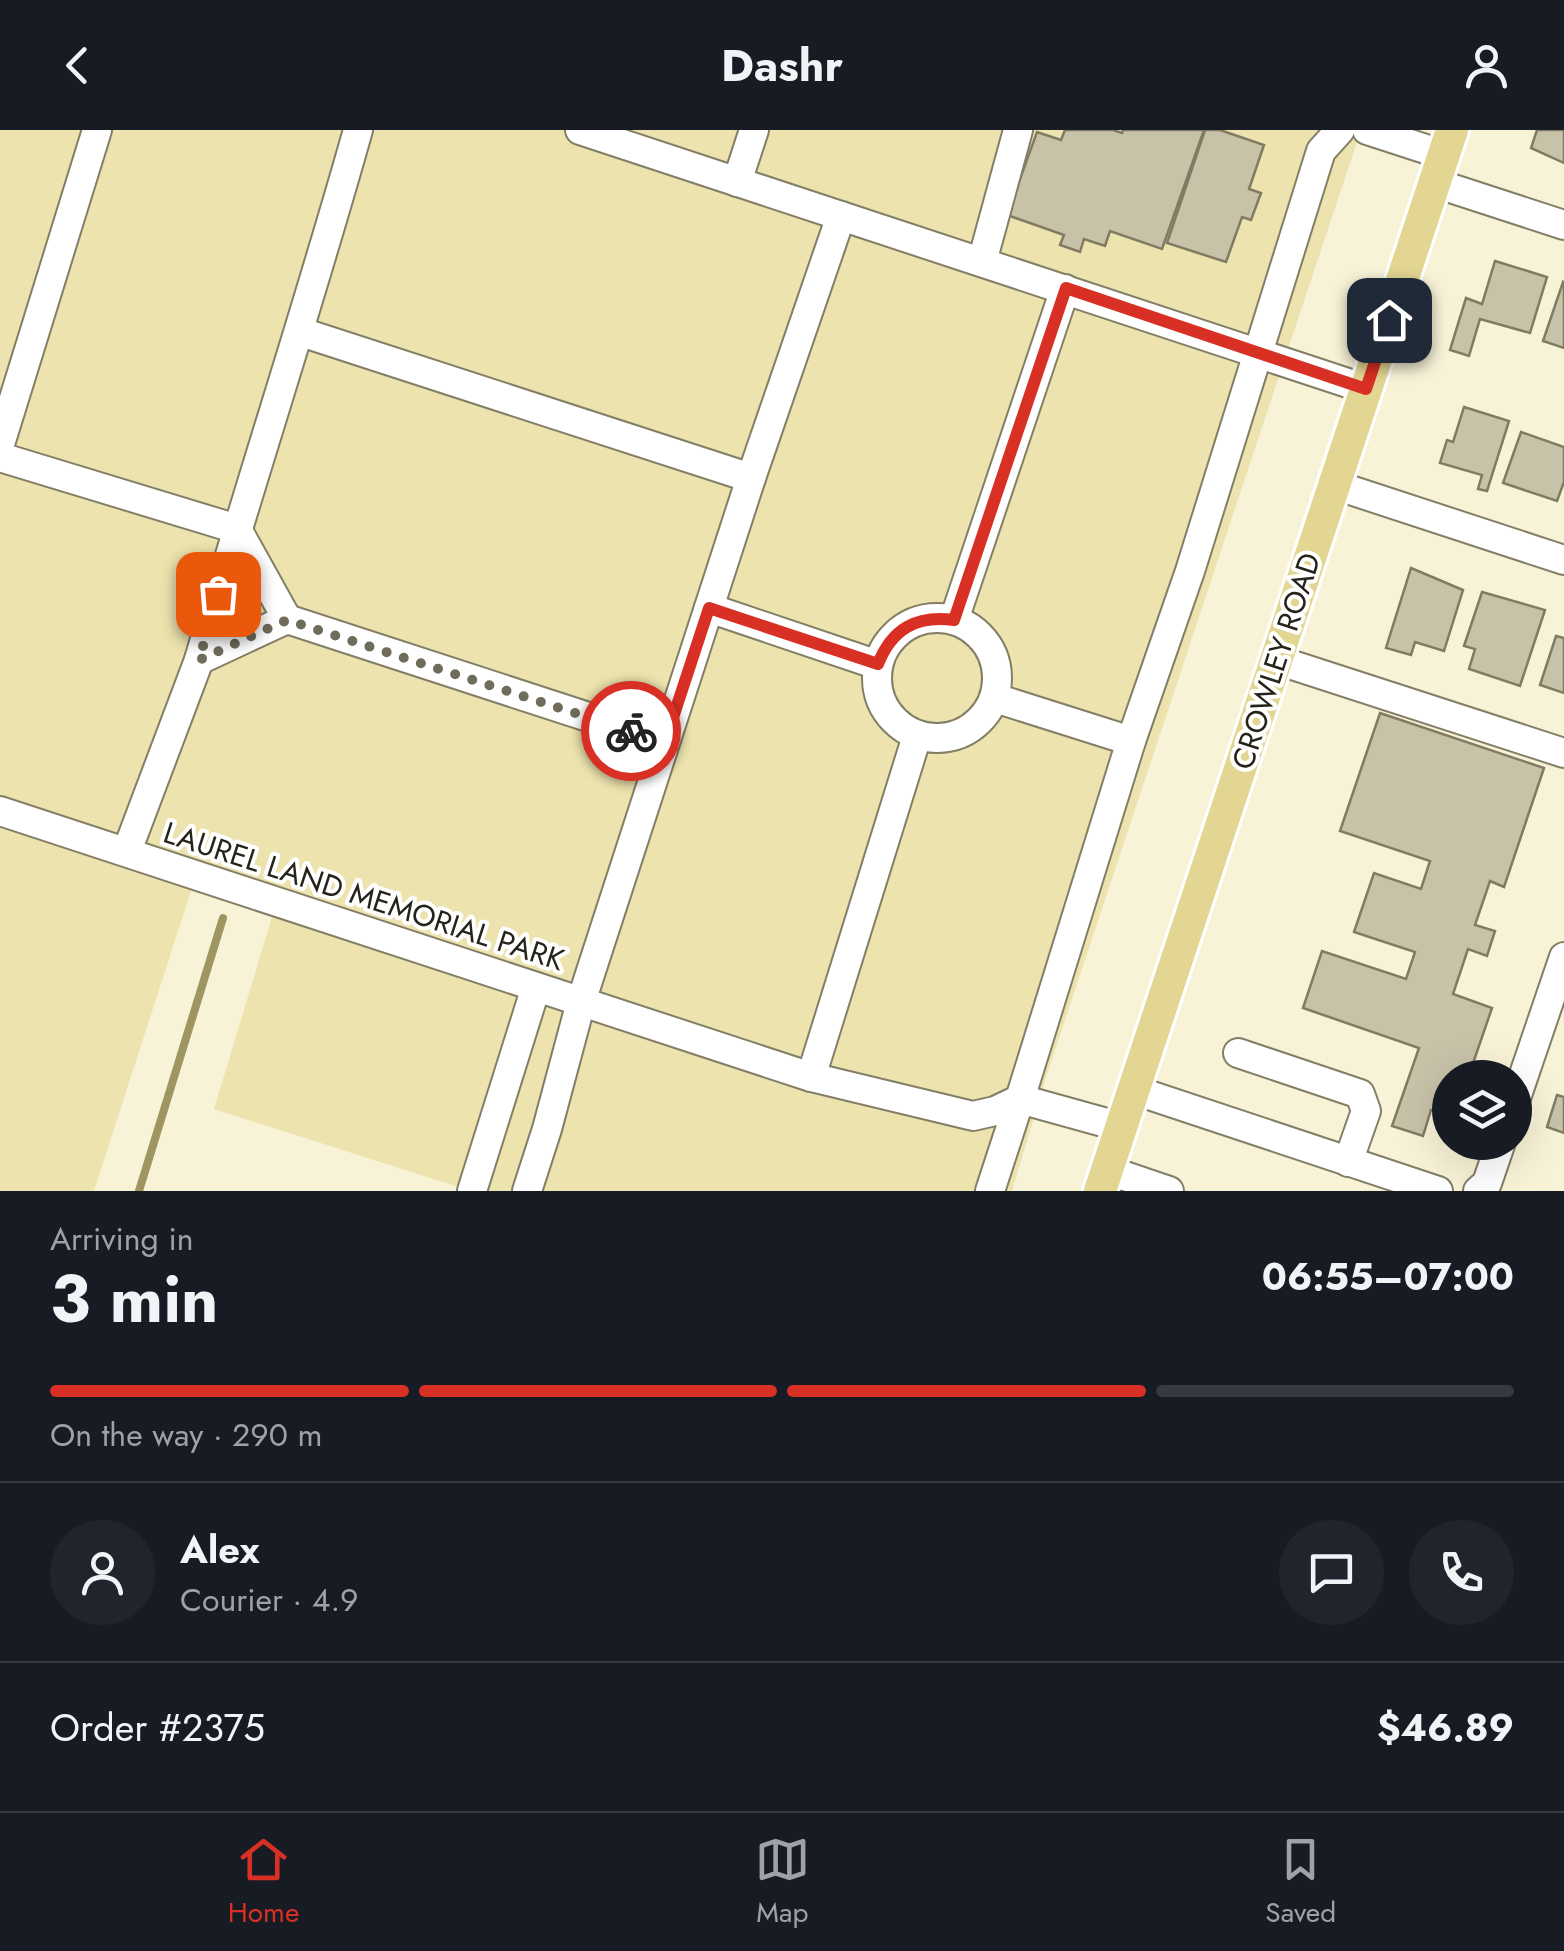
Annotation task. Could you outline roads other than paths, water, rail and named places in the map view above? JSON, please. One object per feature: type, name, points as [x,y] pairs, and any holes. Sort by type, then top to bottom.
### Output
[{"type":"main road","name":"CROWLEY ROAD","points":[[1104,1180],[1444,156]]},
{"type":"street","points":[[0,444],[96,130]]},
{"type":"street","name":"LAUREL LAND MEMORIAL PARK","points":[[127,851],[199,660],[301,332],[358,130]]},
{"type":"street","points":[[580,130],[1366,389]]},
{"type":"street","points":[[736,182],[754,130]]},
{"type":"street","points":[[982,262],[1018,130]]},
{"type":"street","points":[[990,1191],[1321,150],[1340,130]]},
{"type":"street","points":[[1368,130],[1444,156],[1564,224]]},
{"type":"street","name":"LAUREL LAND MEMORIAL PARK","points":[[581,1002],[751,478],[841,216]]},
{"type":"street","points":[[954,620],[1066,288]]},
{"type":"street","points":[[301,332],[751,478]]},
{"type":"street","points":[[0,457],[237,529],[287,620]]},
{"type":"street","points":[[1335,484],[1564,560]]},
{"type":"street","points":[[709,608],[878,664]]},
{"type":"street","points":[[935,618],[954,620],[986,642],[995,660],[998,679],[994,698],[986,715],[954,737],[917,736],[888,715],[876,682],[878,664],[885,646],[898,631],[935,618]]},
{"type":"street","points":[[199,660],[287,620],[665,742]]},
{"type":"street","points":[[1277,660],[1564,753]]},
{"type":"street","points":[[994,698],[1131,741]]},
{"type":"street","points":[[811,1077],[917,736]]},
{"type":"street","name":"LAUREL LAND MEMORIAL PARK","points":[[0,810],[811,1077],[974,1116],[995,1112],[1020,1099]]},
{"type":"street","points":[[1529,1060],[1564,957]]},
{"type":"street","points":[[472,1191],[536,987]]},
{"type":"street","points":[[527,1191],[581,1002]]},
{"type":"street","points":[[1238,1053],[1360,1094],[1366,1111],[1348,1162]]},
{"type":"street","points":[[1134,1090],[1438,1191]]},
{"type":"street","points":[[1020,1099],[1122,1128]]},
{"type":"street","points":[[1478,1191],[1486,1183],[1494,1160]]},
{"type":"street","points":[[1104,1180],[1169,1191]]},
{"type":"waterway","points":[[139,1191],[223,918]]}]
